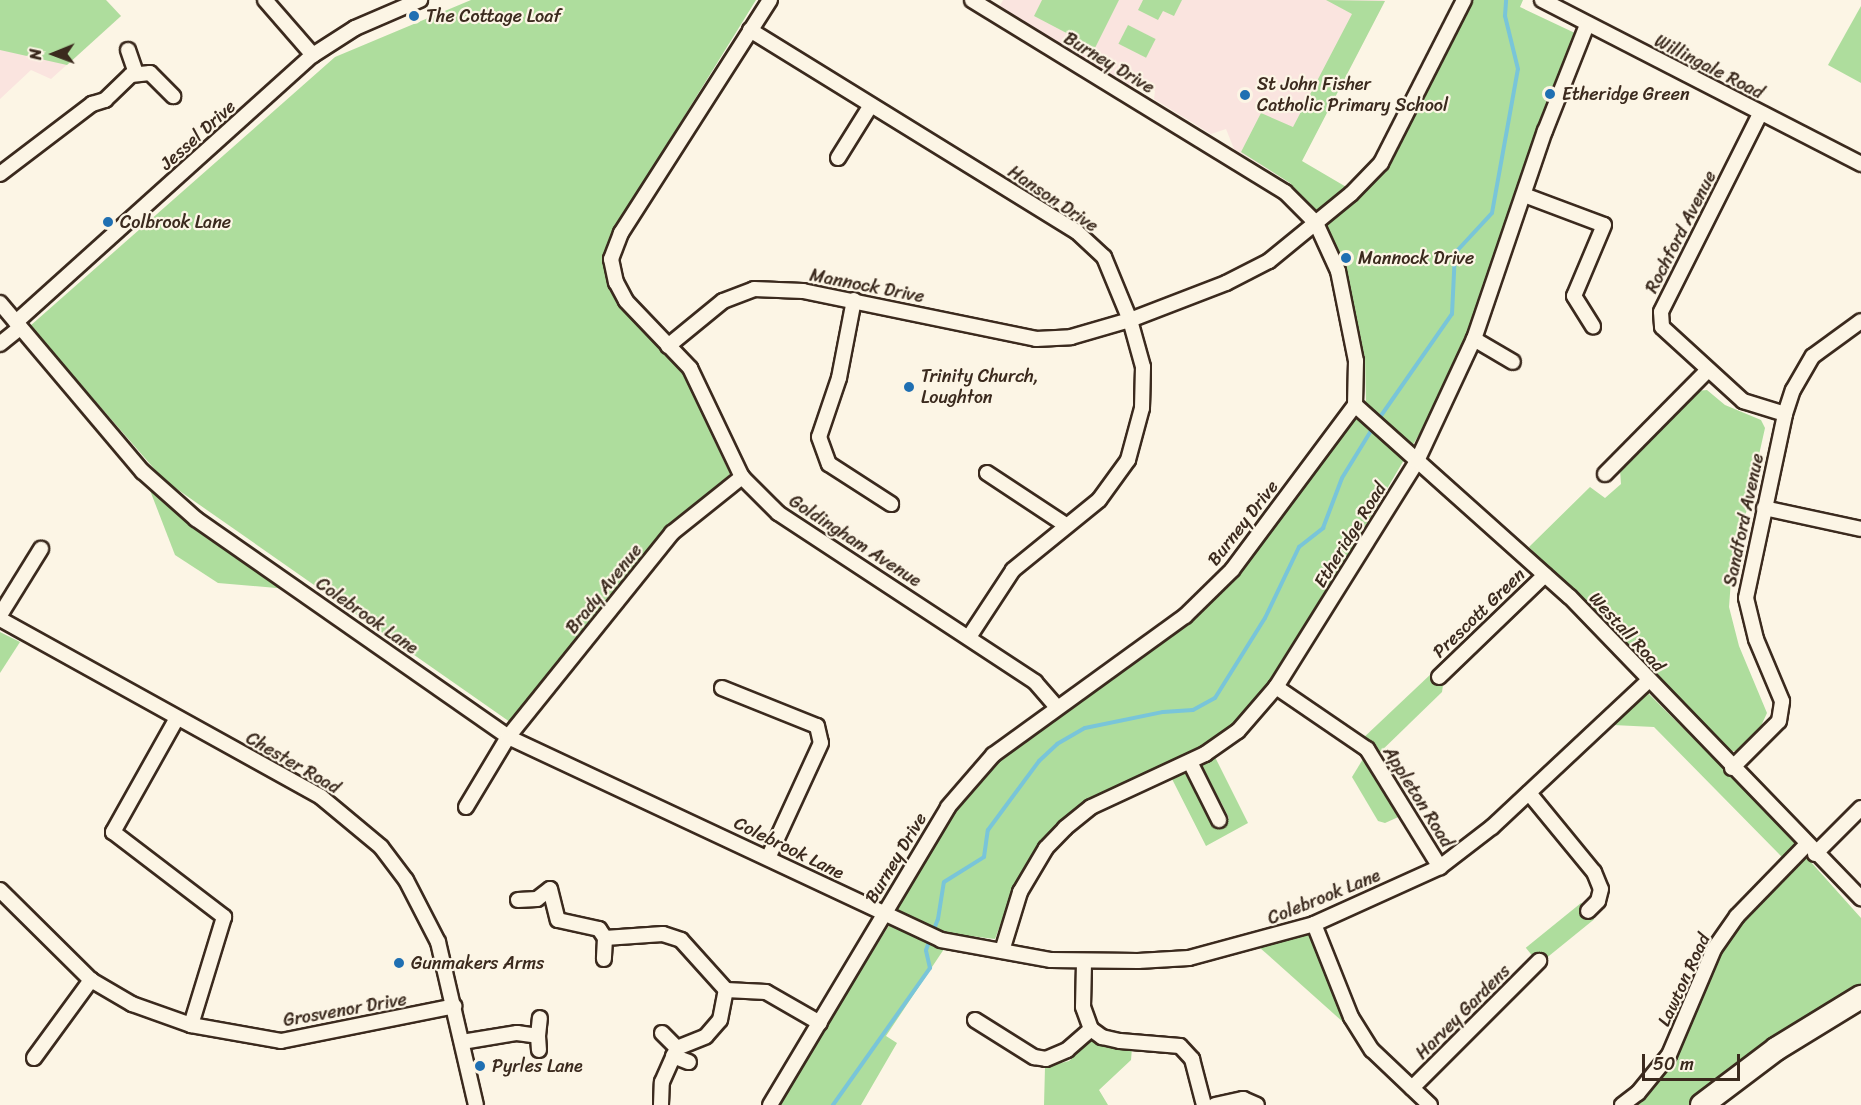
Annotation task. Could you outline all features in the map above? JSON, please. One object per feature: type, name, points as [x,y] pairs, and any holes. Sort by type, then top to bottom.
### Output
[{"type":"main road","points":[[1702,1105],[1776,1049],[1861,997]]},
{"type":"street","points":[[265,0],[313,55]]},
{"type":"street","name":"Jessel Drive","points":[[0,344],[313,55],[355,28],[420,0]]},
{"type":"street","name":"Goldingham Avenue","points":[[770,0],[621,233],[611,259],[626,301],[699,382],[742,477],[778,513],[1035,682],[1056,706]]},
{"type":"street","name":"Burney Drive","points":[[770,1105],[948,807],[993,755],[1056,706],[1185,616],[1233,570],[1355,405],[1356,361],[1338,271],[1316,223],[1285,192],[972,0]]},
{"type":"street","name":"Mannock Drive","points":[[668,346],[723,301],[754,289],[803,291],[854,300],[1036,339],[1071,337],[1130,320],[1244,274],[1269,261],[1316,223],[1381,163],[1464,0]]},
{"type":"street","name":"Willingale Road","points":[[1542,0],[1861,164]]},
{"type":"street","name":"Etheridge Road","points":[[1002,951],[1020,892],[1046,848],[1065,828],[1090,807],[1190,762],[1238,731],[1276,687],[1417,461],[1474,339],[1568,69],[1587,25]]},
{"type":"street","name":"Hanson Drive","points":[[750,30],[1077,232],[1104,258],[1130,320],[1143,367],[1142,408],[1128,460],[1099,500],[1013,570],[969,637]]},
{"type":"street","points":[[128,50],[136,73]]},
{"type":"street","points":[[0,174],[92,104],[105,100],[136,73],[150,73],[173,96]]},
{"type":"street","points":[[838,158],[871,105]]},
{"type":"street","name":"Rochford Avenue","points":[[1760,114],[1661,312],[1662,327],[1707,371],[1743,401],[1785,414]]},
{"type":"street","points":[[1524,195],[1604,225],[1574,296],[1593,326]]},
{"type":"street","points":[[854,300],[839,378],[819,437],[829,464],[891,504]]},
{"type":"street","name":"Colebrook Lane","points":[[0,303],[143,472],[196,519],[508,737],[600,783],[769,856],[883,914],[941,940],[1084,963],[1190,957],[1314,924],[1440,867],[1529,793],[1648,681]]},
{"type":"street","name":"Sandford Avenue","points":[[1732,768],[1779,721],[1782,701],[1756,639],[1746,598],[1785,414],[1793,390],[1813,356],[1861,321]]},
{"type":"street","points":[[1474,339],[1513,362]]},
{"type":"street","points":[[1605,474],[1707,371]]},
{"type":"street","name":"Westall Road","points":[[1355,405],[1367,419],[1545,574],[1861,898]]},
{"type":"street","points":[[987,473],[1066,525]]},
{"type":"street","name":"Brady Avenue","points":[[466,807],[508,737],[672,533],[742,477]]},
{"type":"street","points":[[1764,508],[1861,529]]},
{"type":"street","points":[[0,617],[41,549]]},
{"type":"street","name":"Prescott Green","points":[[1439,677],[1545,574]]},
{"type":"street","name":"Chester Road","points":[[0,617],[321,797],[381,847],[423,909],[438,942],[455,1006],[476,1105]]},
{"type":"street","name":"Appleton Road","points":[[1276,687],[1367,749],[1440,867]]},
{"type":"street","points":[[722,688],[817,726],[821,743],[769,856]]},
{"type":"street","points":[[177,718],[113,832],[224,917],[191,1025]]},
{"type":"street","points":[[1190,762],[1219,819]]},
{"type":"street","points":[[1529,793],[1594,872],[1601,889],[1598,901],[1588,911]]},
{"type":"street","name":"Lawton Road","points":[[1622,1105],[1638,1093],[1669,1055],[1714,950],[1737,916],[1811,849],[1861,808]]},
{"type":"street","name":"Grosvenor Drive","points":[[0,890],[91,980],[132,1004],[191,1025],[281,1041],[455,1006]]},
{"type":"street","points":[[518,900],[537,899],[550,890],[558,920],[594,926],[605,938],[604,958]]},
{"type":"street","points":[[1314,924],[1350,1017],[1372,1050],[1430,1105]]},
{"type":"street","points":[[605,938],[663,934],[681,940],[726,990],[766,992],[820,1023]]},
{"type":"street","name":"Harvey Gardens","points":[[1412,1088],[1539,961]]},
{"type":"street","points":[[1084,963],[1083,1007],[1090,1029],[1102,1037],[1180,1046],[1192,1059],[1203,1105]]},
{"type":"street","points":[[34,1058],[91,980]]},
{"type":"street","points":[[661,1105],[662,1082],[675,1052],[706,1036],[720,1020],[726,990]]},
{"type":"street","points":[[462,1042],[517,1033],[538,1043],[540,1018]]},
{"type":"street","points":[[975,1020],[1034,1057],[1047,1059],[1067,1050],[1090,1029]]},
{"type":"street","points":[[662,1033],[675,1052],[689,1062]]},
{"type":"street","points":[[1215,1105],[1243,1099],[1257,1105]]},
{"type":"shaded area","points":[[0,0],[106,0],[121,16],[51,79],[31,70],[0,99]]},
{"type":"shaded area","name":"St John Fisher Catholic Primary School","points":[[1003,0],[1385,1],[1290,183],[1234,149],[1226,129],[1211,134],[1154,99],[1155,91],[1145,81],[1133,87],[998,9]]},
{"type":"green space","points":[[0,0],[106,0],[121,16],[67,65],[0,50]]},
{"type":"green space","points":[[471,0],[756,0],[609,238],[604,258],[606,277],[616,296],[683,374],[730,474],[665,532],[510,722],[164,480],[30,326],[335,57]]},
{"type":"green space","points":[[1042,0],[1119,0],[1095,48],[1034,16]]},
{"type":"green space","points":[[1143,0],[1182,0],[1174,16],[1163,11],[1158,20],[1138,10]]},
{"type":"green space","points":[[1326,0],[1385,1],[1302,161],[1348,188],[1317,214],[1290,183],[1241,152],[1261,113],[1293,127],[1352,14]]},
{"type":"green space","points":[[1471,0],[1523,0],[1520,7],[1577,34],[1550,95],[1470,340],[1454,375],[1272,684],[1236,726],[1202,749],[1088,801],[1062,824],[1041,845],[1014,888],[995,939],[954,934],[886,1036],[897,1043],[861,1105],[777,1105],[888,927],[951,812],[997,758],[1191,621],[1238,572],[1366,400],[1365,359],[1345,264],[1325,224],[1356,199],[1386,165]]},
{"type":"green space","points":[[1861,6],[1861,83],[1828,65]]},
{"type":"green space","points":[[1128,25],[1156,39],[1146,58],[1118,44]]},
{"type":"green space","points":[[1707,390],[1725,405],[1761,420],[1765,428],[1731,580],[1729,607],[1739,646],[1767,713],[1761,726],[1736,751],[1727,752],[1529,547],[1590,487],[1605,498],[1621,484],[1620,470],[1696,391]]},
{"type":"green space","points":[[146,480],[288,589],[218,583],[175,555]]},
{"type":"green space","points":[[0,632],[20,642],[0,673]]},
{"type":"green space","points":[[1432,673],[1443,685],[1442,692],[1374,758],[1360,741]]},
{"type":"green space","points":[[1647,692],[1800,845],[1785,860],[1654,727],[1613,725]]},
{"type":"green space","points":[[1366,754],[1405,814],[1385,823],[1378,821],[1352,777]]},
{"type":"green space","points":[[1214,755],[1248,823],[1206,846],[1172,779],[1191,768],[1212,826],[1229,818],[1221,802],[1211,796],[1197,766]]},
{"type":"green space","points":[[1801,851],[1861,918],[1861,993],[1689,1105],[1622,1105],[1669,1055],[1714,949]]},
{"type":"green space","points":[[1581,903],[1594,919],[1539,964],[1526,948]]},
{"type":"green space","points":[[1312,931],[1362,1039],[1259,947]]},
{"type":"green space","points":[[1092,1040],[1098,1044],[1132,1048],[1131,1060],[1099,1090],[1108,1105],[1044,1105],[1045,1067],[1069,1061]]},
{"type":"waterway","points":[[1378,420],[1452,314],[1455,253],[1492,213],[1518,69],[1505,16],[1506,0]]},
{"type":"waterway","points":[[833,1105],[930,968],[926,950],[938,919],[944,882],[984,857],[988,830],[1039,761],[1057,744],[1085,728],[1163,712],[1193,710],[1215,698],[1265,618],[1299,547],[1323,528],[1342,478],[1374,426]]},
{"type":"place","name":"The Cottage Loaf","points":[[414,16]]},
{"type":"place","name":"Etheridge Green","points":[[1550,94]]},
{"type":"place","name":"St John Fisher Catholic Primary School","points":[[1245,95]]},
{"type":"place","name":"Colbrook Lane","points":[[108,222]]},
{"type":"place","name":"Mannock Drive","points":[[1346,258]]},
{"type":"place","name":"Trinity Church, Loughton","points":[[909,387]]},
{"type":"place","name":"Gunmakers Arms","points":[[399,963]]},
{"type":"place","name":"Pyrles Lane","points":[[480,1066]]}]
